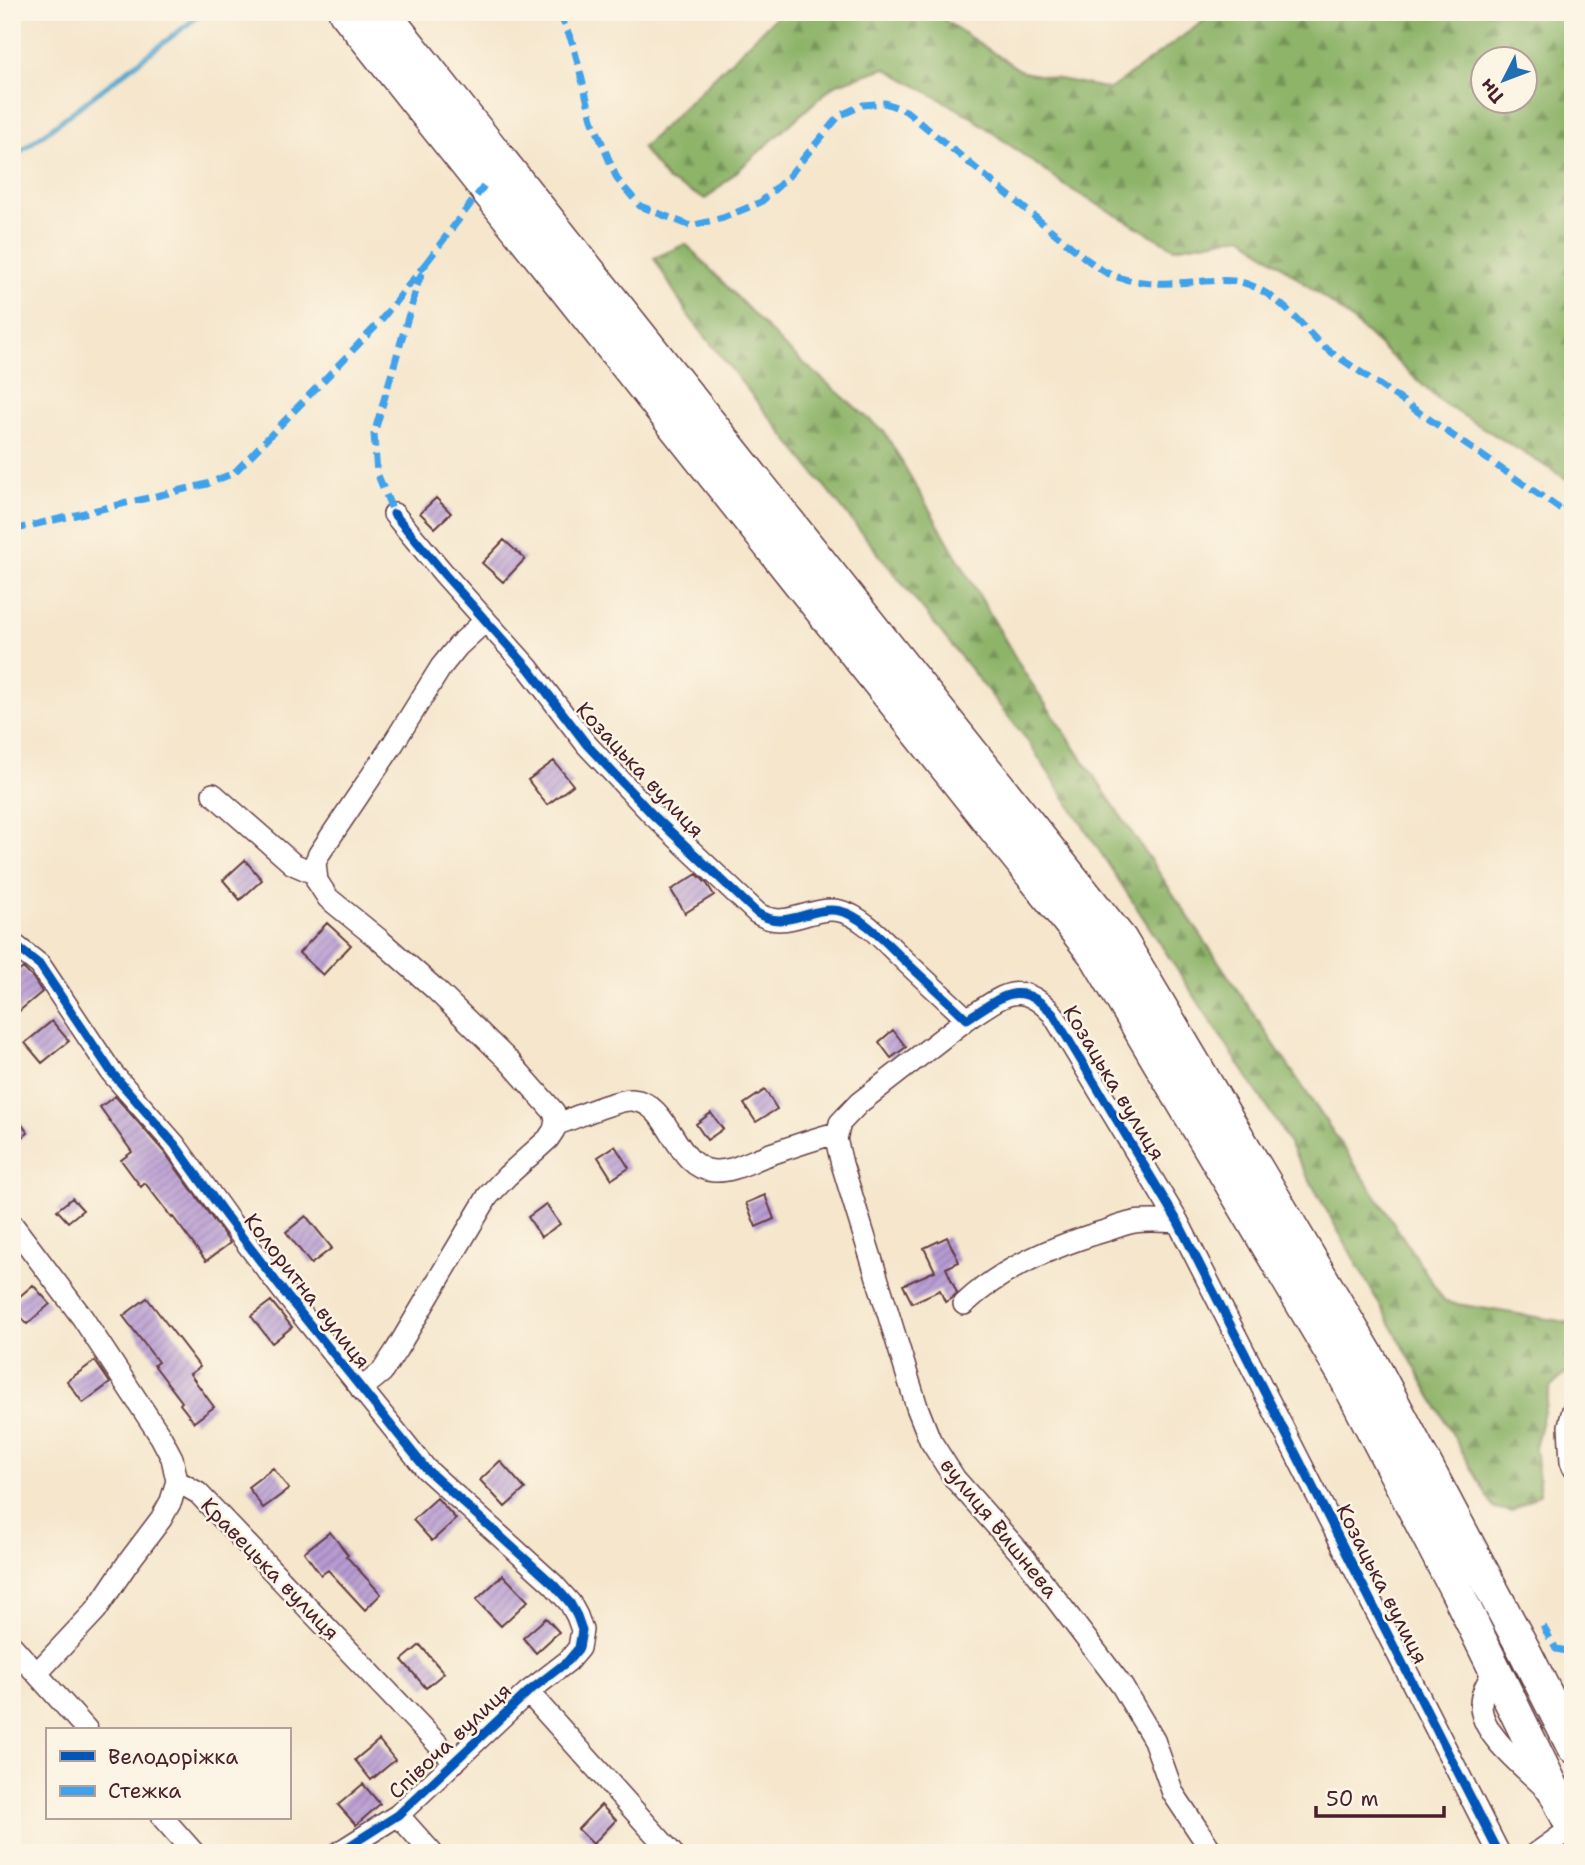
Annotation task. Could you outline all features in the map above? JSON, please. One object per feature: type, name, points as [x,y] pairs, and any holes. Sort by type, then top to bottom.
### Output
[{"type":"highway","points":[[345,12],[1096,956],[1343,1373],[1456,1590],[1568,1820]]},
{"type":"highway","points":[[383,12],[1121,940],[1371,1361],[1573,1747]]},
{"type":"street","name":"Козацька вулиця","points":[[394,514],[529,669],[596,755],[653,815],[757,913],[766,919],[777,921],[818,911],[850,914],[873,931],[967,1019]]},
{"type":"street","points":[[361,1389],[382,1372],[488,1196],[548,1139],[556,1120],[554,1112],[510,1062],[436,989],[328,898],[317,881],[316,874],[318,854],[393,744],[441,667],[458,646],[485,621]]},
{"type":"street","points":[[214,794],[293,864],[316,874]]},
{"type":"street","name":"Колоритна вулиця","points":[[12,943],[40,965],[112,1073],[176,1145],[264,1266],[426,1469],[553,1584],[570,1603],[582,1630],[579,1647]]},
{"type":"street","name":"Козацька вулиця","points":[[837,1133],[840,1123],[859,1104],[967,1019],[1009,993],[1025,994],[1041,1000],[1053,1014],[1178,1222],[1499,1853]]},
{"type":"street","points":[[555,1125],[620,1102],[632,1100],[643,1103],[653,1109],[696,1166],[712,1171],[729,1170],[812,1139],[837,1133]]},
{"type":"street","name":"вулиця Вишнева","points":[[837,1133],[836,1139],[846,1177],[917,1407],[930,1440],[955,1479],[1024,1557],[1122,1686],[1154,1740],[1173,1793],[1213,1853]]},
{"type":"street","points":[[964,1304],[981,1287],[1016,1266],[1085,1236],[1134,1222],[1178,1222]]},
{"type":"street","points":[[12,1224],[82,1317],[161,1437],[172,1458],[177,1481],[162,1518],[96,1610],[37,1673]]},
{"type":"street","points":[[1573,1410],[1569,1426],[1573,1467]]},
{"type":"street","name":"Кравецька вулиця","points":[[177,1481],[198,1493],[455,1762]]},
{"type":"street","points":[[12,1646],[85,1728]]},
{"type":"street","name":"Співоча вулиця","points":[[338,1853],[398,1815],[527,1692],[568,1661],[579,1647]]},
{"type":"street","points":[[527,1692],[672,1853]]},
{"type":"street","points":[[398,1815],[432,1853]]},
{"type":"street","points":[[165,1820],[194,1853]]},
{"type":"street","points":[[1537,1853],[1568,1820]]},
{"type":"green space","points":[[781,12],[932,12],[1023,72],[1110,89],[1205,20],[1205,12],[1573,12],[1573,483],[1441,402],[1345,314],[1242,236],[1174,248],[1067,187],[970,116],[885,68],[834,85],[706,199],[668,181],[642,148]]},
{"type":"green space","points":[[686,244],[784,346],[885,433],[1022,669],[1445,1302],[1573,1323],[1573,1366],[1550,1388],[1535,1447],[1540,1494],[1511,1511],[1494,1508],[1278,1124],[1027,740],[688,315],[654,258]]},
{"type":"building","points":[[436,498],[451,513],[435,528],[420,513]]},
{"type":"building","points":[[504,540],[525,559],[503,582],[482,563]]},
{"type":"building","points":[[554,761],[573,785],[547,805],[528,780]]},
{"type":"building","points":[[245,860],[262,880],[240,900],[223,880]]},
{"type":"building","points":[[697,874],[714,895],[685,913],[671,890]]},
{"type":"building","points":[[327,923],[351,945],[323,975],[299,953]]},
{"type":"building","points":[[23,968],[42,992],[12,1017],[12,977]]},
{"type":"building","points":[[52,1021],[69,1041],[42,1063],[25,1043]]},
{"type":"building","points":[[893,1030],[906,1047],[891,1058],[879,1042]]},
{"type":"building","points":[[765,1090],[777,1109],[756,1122],[744,1104]]},
{"type":"building","points":[[115,1096],[165,1153],[230,1243],[206,1261],[145,1183],[141,1187],[121,1160],[132,1152],[100,1107]]},
{"type":"building","points":[[12,1111],[28,1133],[12,1145]]},
{"type":"building","points":[[711,1113],[723,1129],[707,1140],[696,1124]]},
{"type":"building","points":[[615,1146],[629,1168],[612,1179],[598,1157]]},
{"type":"building","points":[[765,1195],[774,1219],[756,1227],[746,1203]]},
{"type":"building","points":[[72,1198],[83,1210],[68,1222],[57,1210]]},
{"type":"building","points":[[546,1204],[560,1224],[541,1237],[528,1217]]},
{"type":"building","points":[[306,1216],[332,1248],[311,1264],[286,1232]]},
{"type":"building","points":[[947,1237],[959,1262],[946,1268],[957,1293],[945,1302],[940,1290],[912,1303],[903,1285],[935,1271],[924,1248]]},
{"type":"building","points":[[33,1285],[50,1304],[27,1324],[12,1303]]},
{"type":"building","points":[[147,1298],[200,1367],[190,1374],[214,1407],[194,1422],[154,1365],[158,1362],[123,1316]]},
{"type":"building","points":[[271,1301],[292,1327],[272,1343],[251,1316]]},
{"type":"building","points":[[95,1361],[110,1383],[83,1403],[67,1381]]},
{"type":"building","points":[[500,1461],[525,1489],[505,1507],[480,1480]]},
{"type":"building","points":[[273,1468],[289,1489],[263,1508],[248,1487]]},
{"type":"building","points":[[437,1498],[456,1519],[432,1541],[413,1520]]},
{"type":"building","points":[[330,1532],[348,1555],[346,1556],[381,1594],[365,1610],[328,1570],[321,1575],[304,1552]]},
{"type":"building","points":[[503,1575],[528,1601],[501,1626],[476,1600]]},
{"type":"building","points":[[546,1618],[559,1632],[536,1653],[523,1638]]},
{"type":"building","points":[[420,1645],[444,1673],[426,1688],[402,1660]]},
{"type":"building","points":[[379,1740],[395,1760],[371,1780],[355,1760]]},
{"type":"building","points":[[363,1784],[380,1804],[356,1825],[338,1805]]},
{"type":"building","points":[[601,1805],[616,1820],[593,1844],[578,1829]]},
{"type":"waterway","points":[[12,158],[204,12]]},
{"type":"marked path","points":[[559,12],[573,44],[592,119],[617,179],[640,206],[691,226],[723,218],[761,202],[788,177],[839,116],[863,105],[885,103],[906,111],[1085,258],[1107,273],[1149,283],[1235,281],[1265,292],[1285,308],[1321,345],[1573,518]]},
{"type":"marked path","points":[[426,263],[484,186]]},
{"type":"marked path","points":[[12,530],[207,484],[234,473],[378,324],[426,263],[374,434],[377,473],[394,514]]},
{"type":"marked path","points":[[1543,1626],[1556,1649],[1573,1652]]},
{"type":"cycle path","points":[[394,514],[529,669],[587,745],[653,815],[757,913],[778,920],[829,910],[849,914],[874,931],[967,1019],[1010,994],[1030,996],[1053,1014],[1178,1222],[1499,1853]]},
{"type":"cycle path","points":[[12,943],[40,965],[112,1073],[175,1145],[287,1296],[426,1469],[553,1584],[570,1603],[577,1616],[582,1630],[579,1648],[568,1661],[528,1692],[398,1815],[338,1853]]}]
